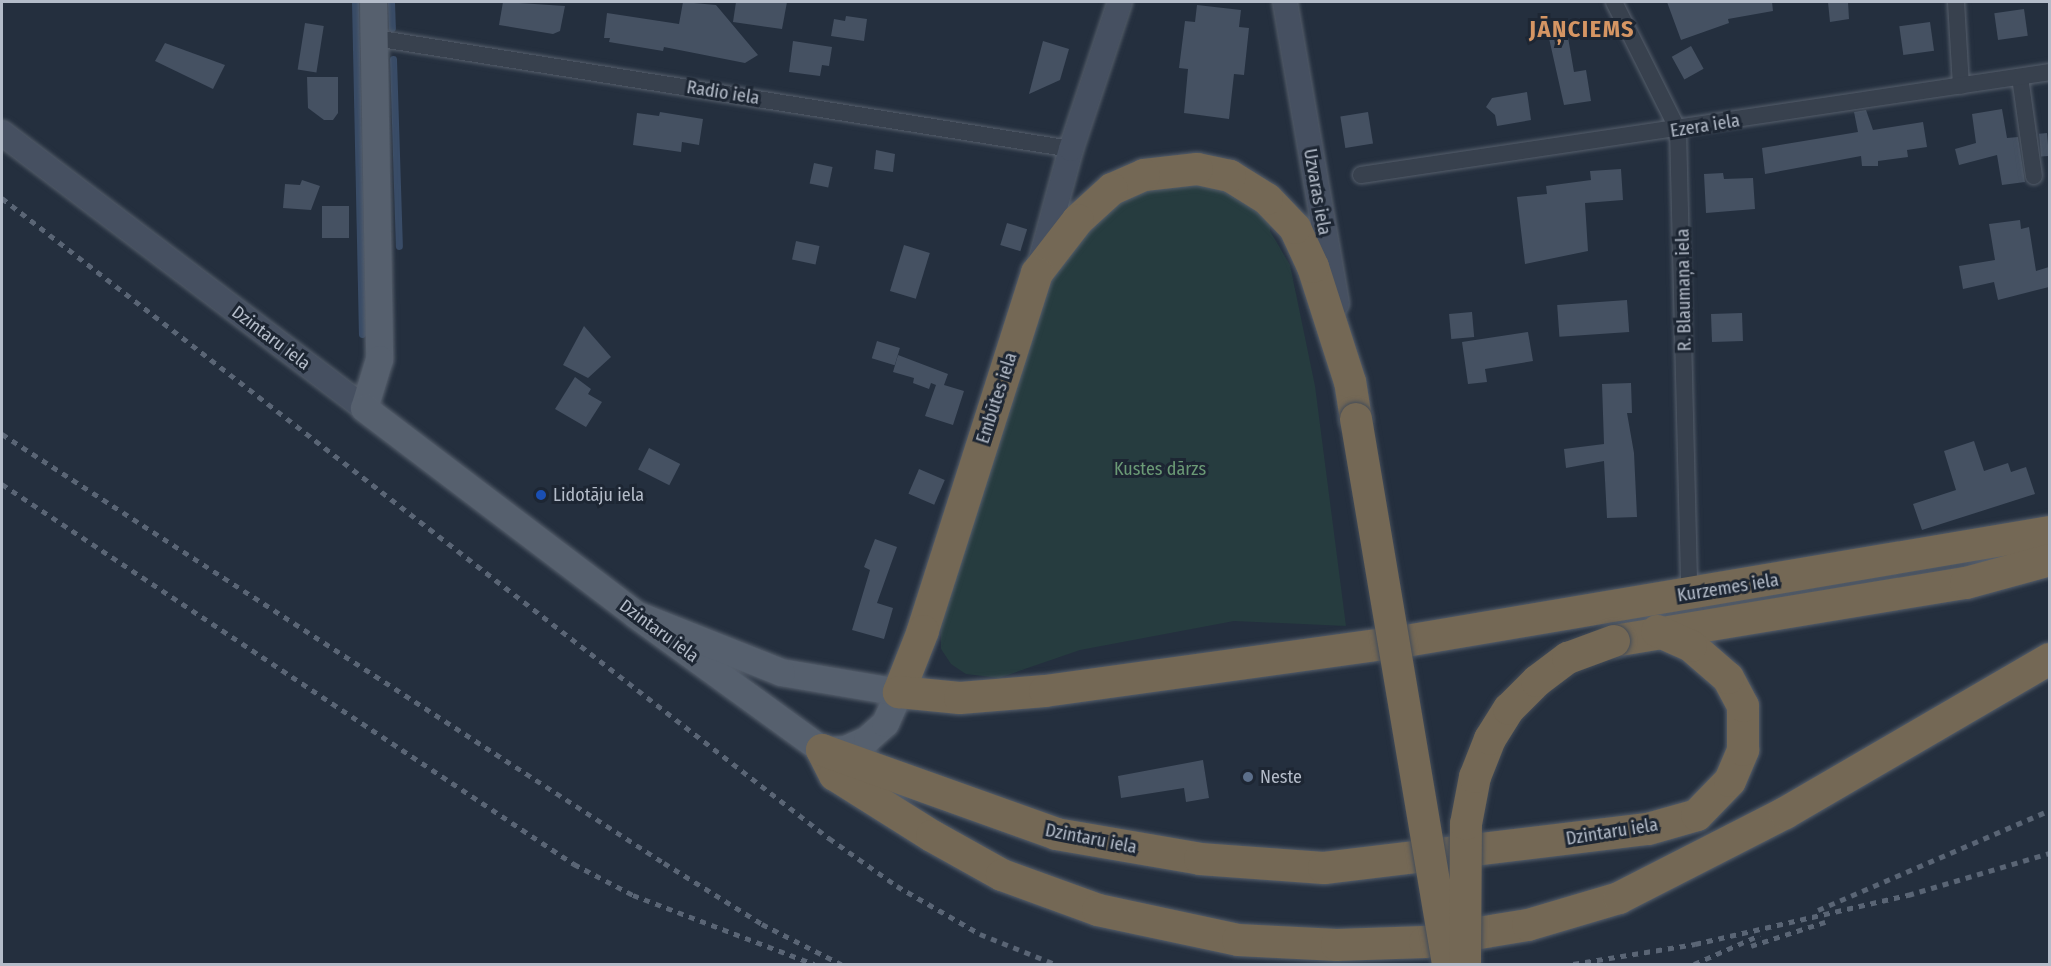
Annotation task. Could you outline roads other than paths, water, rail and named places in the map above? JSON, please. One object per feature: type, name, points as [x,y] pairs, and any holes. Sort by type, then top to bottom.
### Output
[{"type":"highway","points":[[1037,273],[1077,220],[1112,189],[1170,170],[1197,169],[1230,176],[1267,199],[1295,228],[1313,267],[1350,382],[1425,844],[1448,964]]},
{"type":"highway","name":"Embūtes iela","points":[[899,692],[922,631],[1037,273]]},
{"type":"highway","name":"Kurzemes iela","points":[[899,692],[960,698],[1045,691],[1406,642],[2049,532]]},
{"type":"highway","points":[[1465,964],[1466,824],[1475,777],[1490,739],[1509,709],[1537,681],[1568,658],[1614,641],[1657,631],[1966,583],[2049,560]]},
{"type":"highway","name":"Dzintaru iela","points":[[822,750],[1056,834],[1200,859],[1324,868],[1648,830],[1697,815],[1730,781],[1743,750],[1743,706],[1728,678],[1691,646],[1657,631]]},
{"type":"highway","points":[[822,750],[835,775],[932,836],[1002,875],[1098,910],[1238,940],[1337,945],[1425,942],[1528,925],[1619,898],[1785,813],[2049,659]]},
{"type":"main road","points":[[364,408],[379,359],[373,2]]},
{"type":"main road","name":"Dzintaru iela","points":[[364,408],[635,615],[822,750]]},
{"type":"main road","points":[[635,615],[781,672],[899,692]]},
{"type":"main road","name":"Embūtes iela","points":[[822,750],[845,749],[867,739],[885,723],[899,692]]},
{"type":"street","name":"Embūtes iela","points":[[1037,273],[1071,150],[1119,2]]},
{"type":"street","name":"Uzvaras iela","points":[[1285,2],[1350,382]]},
{"type":"street","name":"R. Blaumaņa iela","points":[[1614,2],[1678,130],[1689,595]]},
{"type":"street","points":[[1956,2],[1961,86]]},
{"type":"street","name":"Radio iela","points":[[375,38],[1071,150]]},
{"type":"street","name":"Ezera iela","points":[[1360,175],[1678,130],[2049,72]]},
{"type":"street","points":[[2020,77],[2034,176]]},
{"type":"street","name":"Dzintaru iela","points":[[2,133],[364,408]]},
{"type":"waterway","points":[[355,2],[362,334]]},
{"type":"waterway","points":[[391,2],[392,28]]},
{"type":"waterway","points":[[393,59],[399,246]]},
{"type":"railway","points":[[2,198],[829,838],[897,886],[980,934],[1055,964]]},
{"type":"railway","points":[[2,434],[664,863],[762,924],[841,964]]},
{"type":"railway","points":[[2,484],[574,864],[633,895],[814,964]]},
{"type":"railway","points":[[1818,910],[2050,810]]},
{"type":"railway","points":[[1573,964],[1695,944],[1908,895],[2050,853]]},
{"type":"railway","points":[[1751,946],[1825,922]]},
{"type":"railway","points":[[1694,964],[1760,935]]},
{"type":"place","name":"Lidotāju iela","points":[[541,495]]},
{"type":"place","name":"Neste","points":[[1248,777]]},
{"type":"district","name":"JĀŅCIEMS","points":[[1582,30]]},
{"type":"park label","name":"Kustes dārzs","points":[[1160,469]]}]
